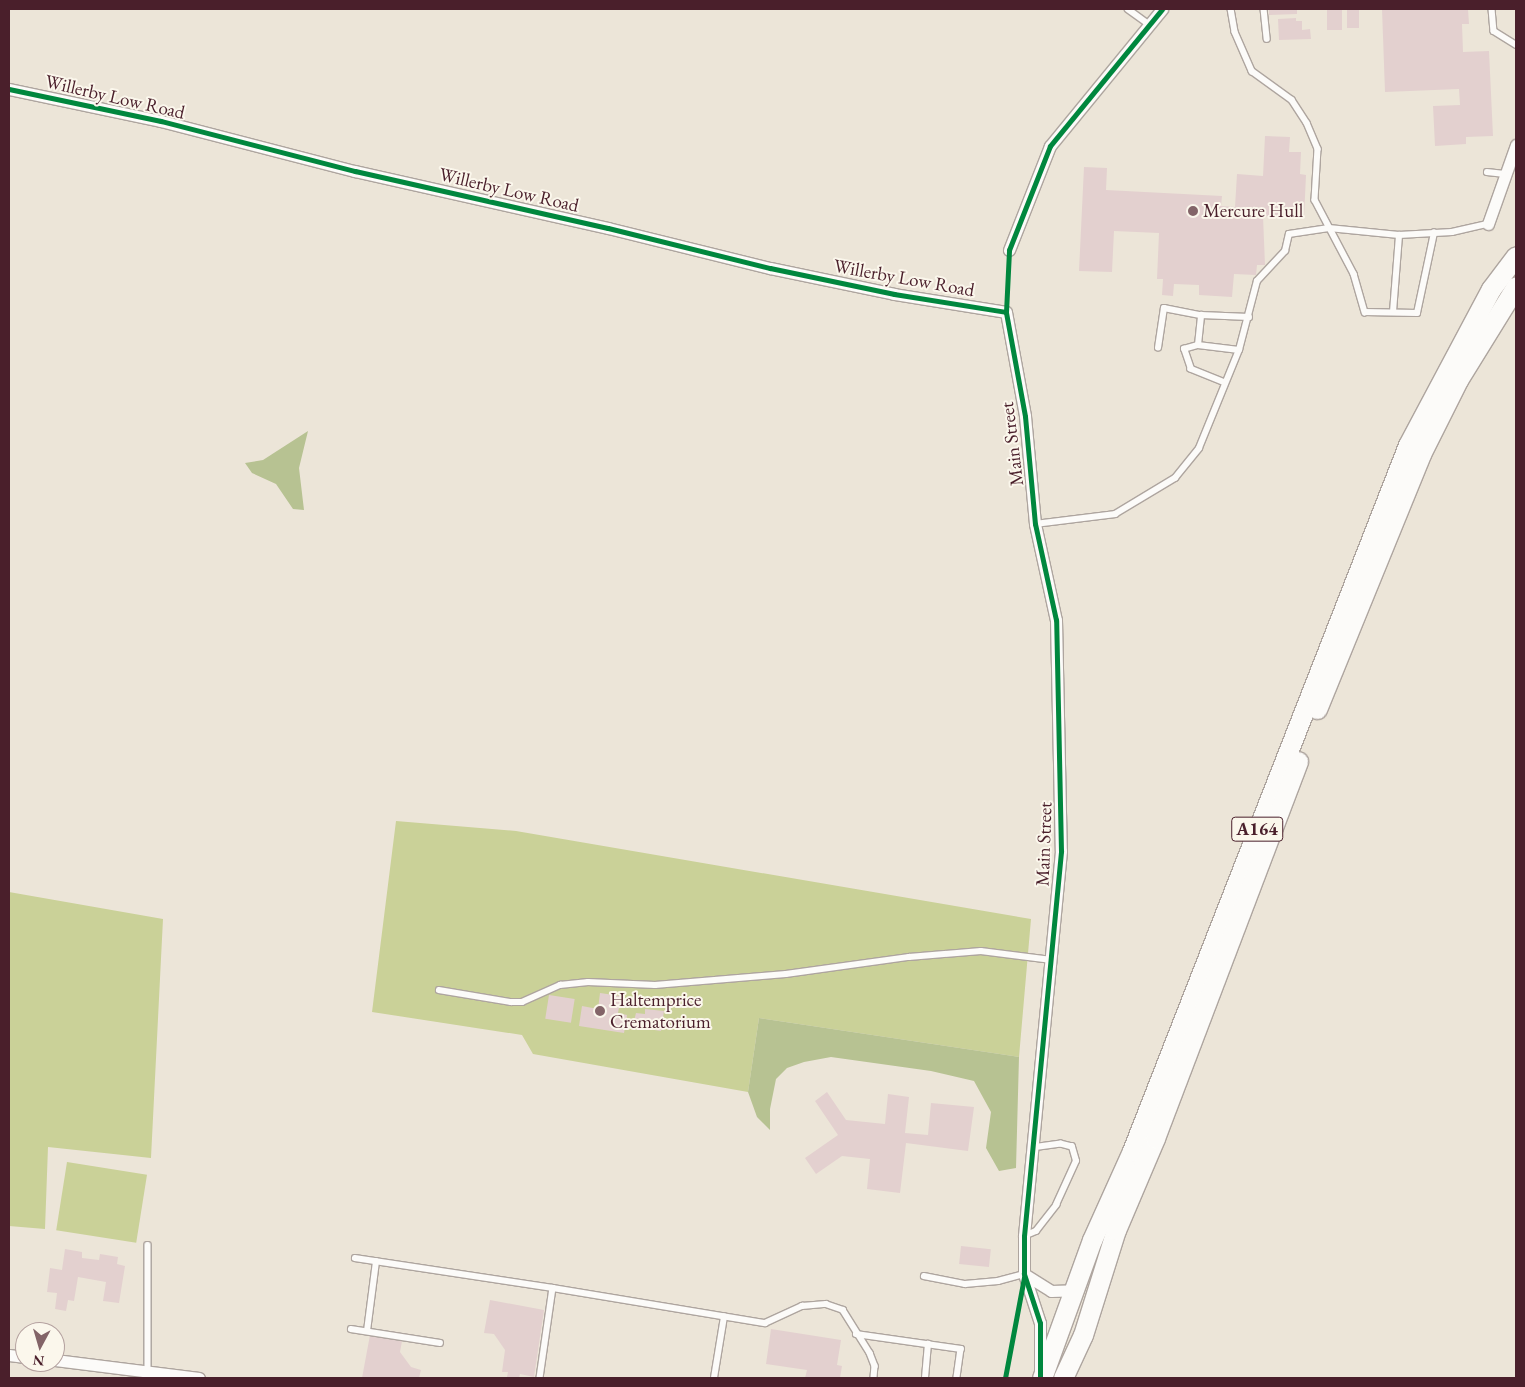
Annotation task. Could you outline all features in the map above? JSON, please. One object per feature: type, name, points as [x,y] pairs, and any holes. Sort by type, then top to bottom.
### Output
[{"type":"highway","name":"A164","points":[[1041,1378],[1408,445],[1491,289],[1516,256]]},
{"type":"highway","name":"A164","points":[[1063,1378],[1083,1335],[1116,1230],[1162,1120],[1390,526],[1458,380],[1494,318],[1516,286]]},
{"type":"street","points":[[1009,250],[1050,146],[1162,9]]},
{"type":"street","name":"Willerby Low Road","points":[[9,89],[161,121],[355,171],[608,228],[770,268],[894,294],[1006,312]]},
{"type":"street","points":[[1488,224],[1516,145]]},
{"type":"street","name":"Main Street","points":[[1006,312],[1025,416],[1036,524],[1056,620],[1061,851],[1034,1148],[1024,1236],[1024,1274],[1040,1323],[1041,1378]]},
{"type":"street","points":[[1024,1274],[1051,1290],[1075,1290]]},
{"type":"street","points":[[65,1361],[199,1378]]},
{"type":"lane","points":[[1128,9],[1150,25]]},
{"type":"lane","points":[[1230,9],[1235,32],[1252,71],[1292,100],[1307,123],[1318,149],[1315,200],[1354,274],[1365,312],[1417,313],[1434,233]]},
{"type":"lane","points":[[1264,9],[1267,39]]},
{"type":"lane","points":[[1492,9],[1494,31],[1516,45]]},
{"type":"lane","points":[[1487,172],[1506,174]]},
{"type":"lane","points":[[1036,524],[1115,514],[1175,478],[1199,448],[1239,350],[1257,281],[1285,250],[1289,234],[1329,228],[1399,235],[1434,233],[1488,224]]},
{"type":"lane","points":[[1393,312],[1399,235]]},
{"type":"lane","points":[[1158,348],[1164,308],[1201,315],[1249,317]]},
{"type":"lane","points":[[1198,345],[1201,315]]},
{"type":"lane","points":[[1226,383],[1191,369],[1184,349],[1198,345],[1239,350]]},
{"type":"lane","points":[[438,990],[516,1002],[560,985],[588,982],[655,985],[786,974],[909,957],[981,951],[1051,960]]},
{"type":"lane","points":[[1024,1236],[1036,1231],[1056,1205],[1076,1161],[1072,1148],[1060,1144],[1034,1148]]},
{"type":"lane","points":[[148,1245],[148,1372]]},
{"type":"lane","points":[[355,1258],[766,1323],[802,1306],[826,1304],[843,1310],[856,1334],[870,1353],[875,1366],[874,1378]]},
{"type":"lane","points":[[367,1331],[376,1262]]},
{"type":"lane","points":[[924,1276],[974,1284],[1024,1274]]},
{"type":"lane","points":[[540,1378],[553,1288]]},
{"type":"lane","points":[[714,1378],[724,1317]]},
{"type":"lane","points":[[351,1328],[440,1343]]},
{"type":"lane","points":[[856,1334],[960,1349],[957,1378]]},
{"type":"lane","points":[[925,1378],[928,1344]]},
{"type":"green space","points":[[308,431],[299,468],[304,510],[293,509],[276,484],[252,473],[245,463],[263,460]]},
{"type":"green space","points":[[396,821],[516,831],[1031,919],[1019,1057],[759,1018],[748,1092],[533,1054],[522,1035],[372,1012]]},
{"type":"green space","points":[[9,892],[163,919],[151,1158],[48,1147],[45,1229],[9,1226]]},
{"type":"green space","points":[[759,1018],[1019,1057],[1016,1168],[999,1171],[986,1148],[991,1112],[974,1081],[931,1071],[831,1057],[804,1062],[787,1068],[776,1079],[770,1109],[770,1130],[757,1117],[748,1092]]},
{"type":"green space","points":[[67,1162],[147,1175],[136,1243],[56,1230]]},
{"type":"building","points":[[1269,9],[1297,9],[1297,14],[1269,15]]},
{"type":"building","points":[[1327,9],[1342,9],[1342,30],[1327,30]]},
{"type":"building","points":[[1347,9],[1359,9],[1359,28],[1347,28]]},
{"type":"building","points":[[1382,9],[1468,9],[1469,24],[1462,24],[1463,52],[1489,51],[1493,136],[1466,137],[1466,144],[1435,146],[1433,106],[1460,105],[1459,89],[1385,92]]},
{"type":"building","points":[[1296,18],[1296,21],[1302,21],[1302,30],[1310,29],[1311,39],[1279,40],[1278,19]]},
{"type":"building","name":"Mercure Hull","points":[[1265,136],[1290,137],[1289,152],[1301,152],[1300,174],[1306,175],[1304,218],[1263,216],[1265,265],[1257,265],[1256,275],[1234,274],[1232,297],[1199,295],[1199,285],[1174,284],[1173,296],[1162,295],[1163,279],[1157,279],[1159,233],[1114,231],[1112,272],[1079,271],[1084,167],[1107,168],[1106,190],[1222,196],[1221,206],[1235,207],[1237,174],[1263,176]]},
{"type":"building","name":"Haltemprice Crematorium","points":[[600,993],[621,996],[618,1013],[627,1015],[624,1033],[579,1026],[582,1006],[598,1009]]},
{"type":"building","points":[[549,995],[575,999],[571,1023],[545,1019]]},
{"type":"building","points":[[645,1009],[664,1011],[661,1031],[641,1028],[642,1021],[634,1021],[636,1013],[645,1014]]},
{"type":"building","points":[[827,1092],[846,1120],[885,1124],[888,1094],[909,1097],[905,1133],[928,1135],[931,1103],[974,1107],[968,1151],[906,1143],[900,1193],[867,1189],[870,1159],[842,1156],[816,1174],[805,1158],[838,1135],[815,1101]]},
{"type":"building","points":[[961,1246],[991,1249],[989,1267],[959,1264]]},
{"type":"building","points":[[65,1249],[82,1252],[82,1258],[99,1260],[100,1254],[118,1257],[117,1264],[125,1266],[119,1303],[103,1301],[106,1282],[78,1277],[74,1301],[68,1300],[66,1311],[55,1309],[57,1293],[47,1292],[50,1268],[62,1270]]},
{"type":"building","points":[[490,1300],[544,1310],[534,1377],[520,1374],[519,1378],[507,1377],[508,1372],[502,1372],[505,1350],[494,1334],[484,1333]]},
{"type":"building","points":[[771,1329],[841,1340],[837,1365],[842,1366],[840,1378],[805,1378],[807,1370],[766,1364]]},
{"type":"building","points":[[370,1335],[402,1341],[400,1352],[411,1367],[421,1370],[419,1378],[362,1378]]},
{"type":"cycle path","points":[[1040,1378],[1040,1323],[1024,1274],[1024,1236],[1061,851],[1056,620],[1035,524],[1025,416],[1006,312],[1009,250],[1050,146],[1162,9]]},
{"type":"cycle path","points":[[9,89],[161,121],[355,171],[608,228],[770,268],[894,294],[1006,312]]},
{"type":"cycle path","points":[[1005,1378],[1024,1277]]},
{"type":"place","name":"Mercure Hull","points":[[1193,211]]},
{"type":"place","name":"Haltemprice Crematorium","points":[[600,1011]]}]
